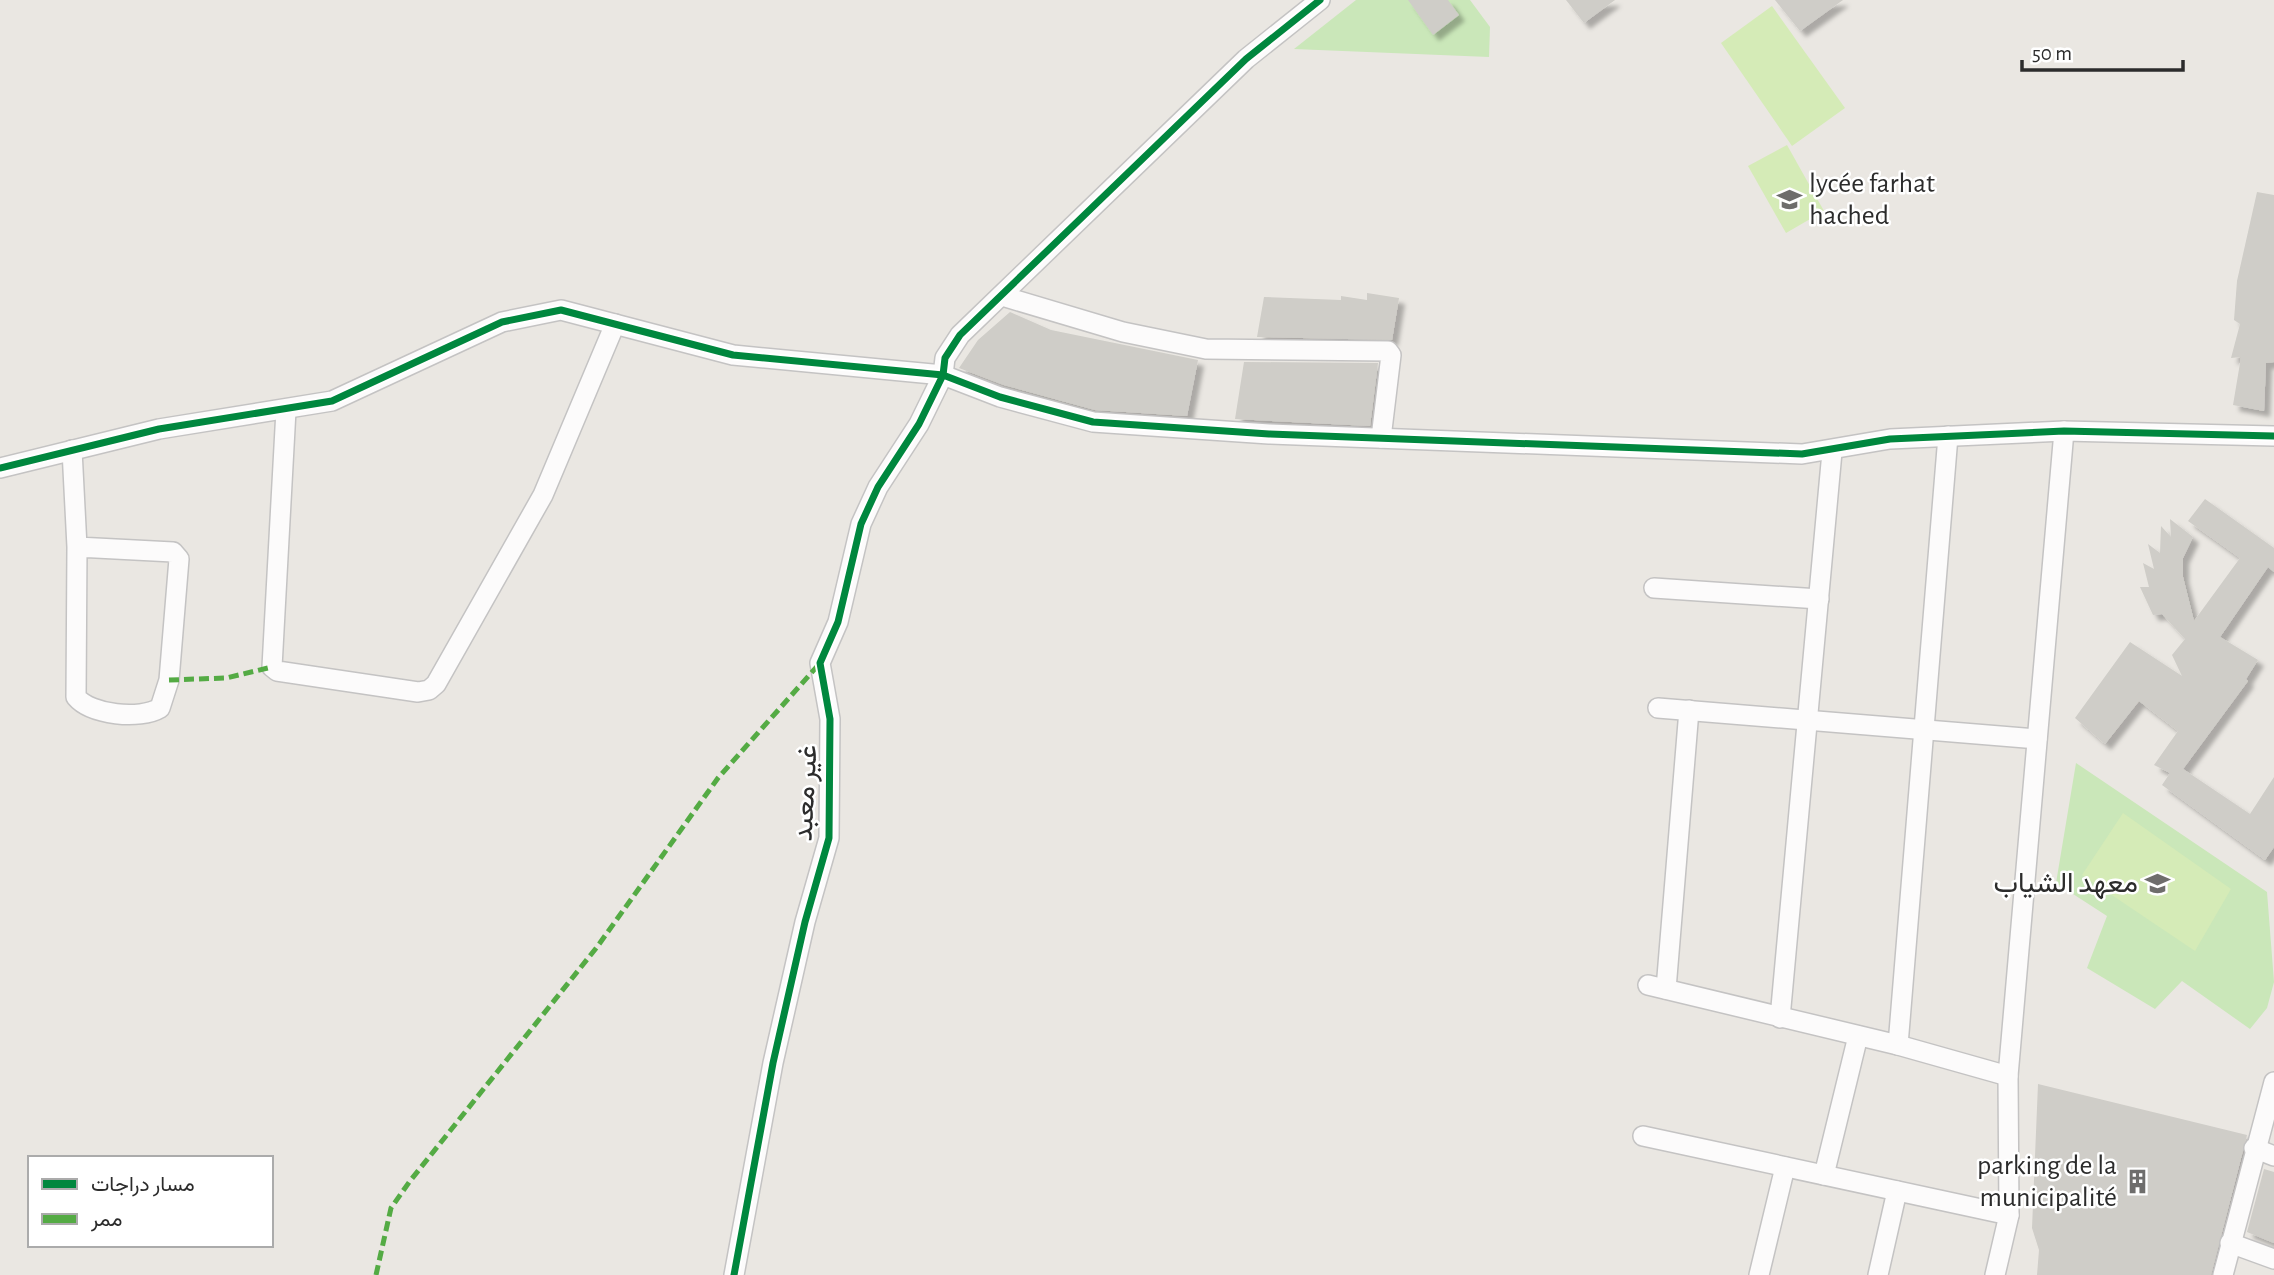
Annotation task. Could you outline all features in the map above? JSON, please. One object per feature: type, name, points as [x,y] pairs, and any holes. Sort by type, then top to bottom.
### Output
[{"type":"street","name":"غير معبد","points":[[734,1275],[773,1063],[805,922],[829,838],[830,719],[820,663],[838,622],[861,524],[878,487],[919,424],[943,375],[950,348],[1246,60],[1320,0]]},
{"type":"street","points":[[1002,296],[1124,332],[1206,349],[1388,351],[1391,355],[1381,438]]},
{"type":"street","points":[[0,468],[159,429],[332,401],[512,320],[561,310],[733,355],[943,375],[1000,397],[1093,422],[1381,438],[1802,454],[1832,452],[1890,439],[2064,431],[2274,436]]},
{"type":"street","points":[[286,410],[272,667],[278,671],[393,688],[429,690],[436,684],[543,495],[615,324]]},
{"type":"street","points":[[1995,1275],[2009,1215],[2008,1076],[2064,431]]},
{"type":"street","points":[[1898,1045],[1948,436]]},
{"type":"street","points":[[72,450],[77,547],[76,696],[82,704],[98,712],[151,713],[160,708],[169,680],[179,559],[173,552],[77,547]]},
{"type":"street","points":[[1780,1018],[1832,452]]},
{"type":"street","points":[[1654,587],[1819,600]]},
{"type":"street","points":[[1658,708],[2037,739]]},
{"type":"street","points":[[1689,710],[1657,987],[1898,1045],[2008,1076]]},
{"type":"street","points":[[1824,1175],[1858,1036]]},
{"type":"street","points":[[2223,1275],[2254,1148],[2274,1082]]},
{"type":"street","points":[[1643,1136],[2009,1215]]},
{"type":"street","points":[[2254,1148],[2274,1156]]},
{"type":"street","points":[[1759,1275],[1785,1167]]},
{"type":"street","points":[[1878,1275],[1897,1191]]},
{"type":"street","points":[[2230,1243],[2274,1259]]},
{"type":"green space","points":[[1356,0],[1470,0],[1490,27],[1489,57],[1294,49]]},
{"type":"green space","points":[[1772,6],[1845,108],[1792,146],[1721,43]]},
{"type":"green space","points":[[1787,145],[1824,211],[1786,233],[1748,166]]},
{"type":"green space","points":[[2076,763],[2267,892],[2274,982],[2267,1008],[2250,1029],[2182,981],[2155,1009],[2087,968],[2107,916],[2056,883]]},
{"type":"green space","points":[[2123,813],[2231,889],[2195,951],[2082,875]]},
{"type":"building","points":[[1408,0],[1448,0],[1459,15],[1433,35]]},
{"type":"building","points":[[1566,0],[1615,0],[1584,23]]},
{"type":"building","points":[[1775,0],[1843,0],[1800,31]]},
{"type":"building","points":[[2257,192],[2274,195],[2274,362],[2266,363],[2264,411],[2233,405],[2241,357],[2231,358],[2240,324],[2234,320],[2237,281]]},
{"type":"building","points":[[1367,293],[1399,298],[1392,340],[1257,337],[1264,297],[1341,300],[1341,296],[1367,300]]},
{"type":"building","points":[[1010,312],[1051,330],[1198,360],[1187,416],[1095,410],[1004,385],[959,368],[978,340]]},
{"type":"building","points":[[1244,362],[1378,363],[1370,426],[1235,419]]},
{"type":"building","points":[[2205,499],[2274,548],[2274,572],[2268,567],[2220,637],[2258,660],[2246,679],[2248,681],[2183,769],[2250,814],[2274,777],[2274,847],[2265,860],[2162,785],[2170,773],[2154,765],[2178,731],[2139,701],[2105,744],[2075,718],[2130,642],[2182,676],[2172,655],[2185,639],[2162,614],[2153,615],[2140,587],[2149,587],[2143,563],[2154,569],[2148,544],[2160,553],[2161,526],[2171,537],[2170,519],[2193,537],[2183,558],[2183,577],[2194,621],[2240,558],[2188,521]]},
{"type":"building","name":"parking de la municipalité","points":[[2038,1084],[2247,1135],[2211,1275],[2037,1275],[2039,1250],[2032,1228]]},
{"type":"building","points":[[2264,1169],[2274,1172],[2274,1243],[2247,1232]]},
{"type":"marked path","points":[[376,1275],[391,1208],[410,1181],[597,947],[718,778],[820,663]]},
{"type":"marked path","points":[[169,680],[226,678],[272,667]]},
{"type":"cycle path","points":[[734,1275],[773,1063],[805,922],[829,838],[830,719],[820,663],[838,622],[861,524],[878,487],[919,424],[943,375],[945,358],[960,335],[1246,59],[1320,0]]},
{"type":"cycle path","points":[[0,468],[159,429],[332,401],[502,322],[561,310],[733,355],[943,375],[1000,397],[1093,422],[1269,434],[1802,454],[1890,439],[2064,431],[2274,436]]},
{"type":"place","name":"lycée farhat hached","points":[[1789,200]]},
{"type":"place","name":"معهد الشياب","points":[[2158,884]]},
{"type":"place","name":"parking de la municipalité","points":[[2137,1182]]}]
